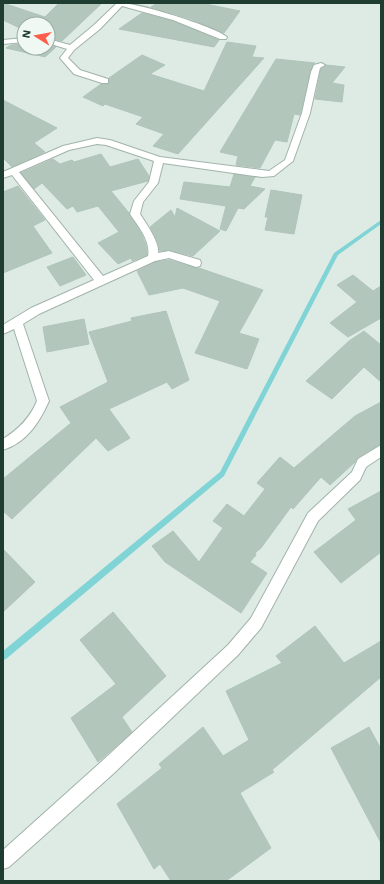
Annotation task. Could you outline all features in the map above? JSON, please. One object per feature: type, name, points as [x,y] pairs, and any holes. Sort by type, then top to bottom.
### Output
[{"type":"street","points":[[105,82],[76,72],[64,58],[71,48],[97,27],[121,3],[170,16],[223,37]]},
{"type":"street","points":[[3,42],[16,41]]},
{"type":"street","points":[[56,43],[71,48]]},
{"type":"street","points":[[3,175],[66,148],[97,141],[107,142],[159,160],[271,174],[289,161],[306,113],[314,72],[316,67],[321,66]]},
{"type":"street","points":[[152,258],[154,249],[145,229],[135,214],[138,201],[153,183],[159,160]]},
{"type":"street","points":[[13,170],[101,281]]},
{"type":"street","points":[[3,330],[17,324],[35,311],[152,258],[169,254],[196,263]]},
{"type":"street","points":[[3,445],[19,436],[35,419],[43,401],[17,324]]},
{"type":"street","points":[[3,861],[107,768],[233,650],[256,623],[313,517],[356,476],[362,463],[381,450]]},
{"type":"building","points":[[3,3],[42,16],[16,16],[16,26],[3,20]]},
{"type":"building","points":[[59,3],[102,3],[62,41],[56,40],[56,16],[46,16]]},
{"type":"building","points":[[157,3],[201,3],[240,11],[224,33],[191,19],[151,7]]},
{"type":"building","points":[[142,13],[173,21],[219,40],[214,47],[119,29]]},
{"type":"building","points":[[227,42],[256,46],[252,57],[264,58],[178,154],[153,146],[164,134],[136,124],[143,117],[105,104],[103,106],[83,97],[101,84],[109,84],[109,78],[142,55],[165,65],[150,74],[204,91]]},
{"type":"building","points":[[11,45],[16,45],[16,50],[6,48]]},
{"type":"building","points":[[276,59],[315,63],[313,64],[310,72],[300,115],[294,114],[287,142],[275,140],[260,168],[236,165],[238,156],[220,152]]},
{"type":"building","points":[[326,65],[345,67],[332,83],[344,85],[342,102],[315,99],[321,69]]},
{"type":"building","points":[[3,100],[57,128],[34,143],[45,152],[12,167],[3,158]]},
{"type":"building","points":[[101,154],[110,167],[138,159],[149,176],[148,181],[111,191],[129,213],[146,245],[147,255],[132,261],[131,258],[118,264],[98,243],[119,232],[98,206],[77,212],[73,206],[67,209],[42,183],[34,189],[21,173],[53,159],[60,164],[72,160],[74,162]]},
{"type":"building","points":[[234,174],[255,177],[250,186],[265,189],[244,209],[238,208],[226,231],[220,229],[226,206],[180,199],[184,182],[230,187]]},
{"type":"building","points":[[18,186],[45,220],[33,226],[52,253],[3,273],[3,192]]},
{"type":"building","points":[[271,190],[302,195],[294,234],[265,230],[268,217],[265,217]]},
{"type":"building","points":[[177,208],[220,231],[193,256],[169,250],[160,251],[158,243],[150,227],[171,210],[175,217]]},
{"type":"building","points":[[73,257],[86,275],[60,286],[47,267]]},
{"type":"building","points":[[169,260],[199,268],[263,290],[239,333],[259,339],[247,369],[195,353],[220,301],[183,288],[149,295],[137,271],[155,262]]},
{"type":"building","points":[[353,275],[373,291],[381,286],[381,318],[348,337],[330,323],[357,302],[337,285]]},
{"type":"building","points":[[166,311],[189,380],[172,389],[167,382],[109,409],[130,438],[108,451],[96,438],[12,519],[3,511],[3,479],[71,423],[60,407],[108,382],[89,332],[132,321],[131,318]]},
{"type":"building","points":[[84,319],[89,344],[47,352],[43,327]]},
{"type":"building","points":[[364,331],[381,345],[381,382],[364,367],[332,399],[306,381],[349,341]]},
{"type":"building","points":[[381,402],[381,444],[357,458],[355,462],[330,485],[321,477],[293,509],[291,507],[261,548],[255,553],[256,555],[250,562],[267,573],[241,613],[165,562],[152,546],[173,531],[199,562],[223,528],[213,521],[227,504],[244,516],[265,489],[257,483],[280,457],[294,468],[355,416]]},
{"type":"building","points":[[381,491],[381,552],[341,583],[314,552],[356,520],[348,509]]},
{"type":"building","points":[[3,549],[35,582],[3,612]]},
{"type":"building","points":[[113,612],[166,676],[122,717],[132,732],[98,762],[71,718],[116,684],[80,640]]},
{"type":"building","points":[[315,626],[344,663],[381,641],[381,677],[272,770],[274,772],[240,793],[271,848],[226,881],[171,881],[160,864],[154,869],[117,804],[162,768],[159,764],[203,727],[223,756],[249,740],[226,691],[282,663],[276,656]]},
{"type":"building","points":[[369,727],[381,749],[381,843],[331,748]]},
{"type":"waterway","points":[[3,656],[222,474],[336,254],[381,222]]}]
